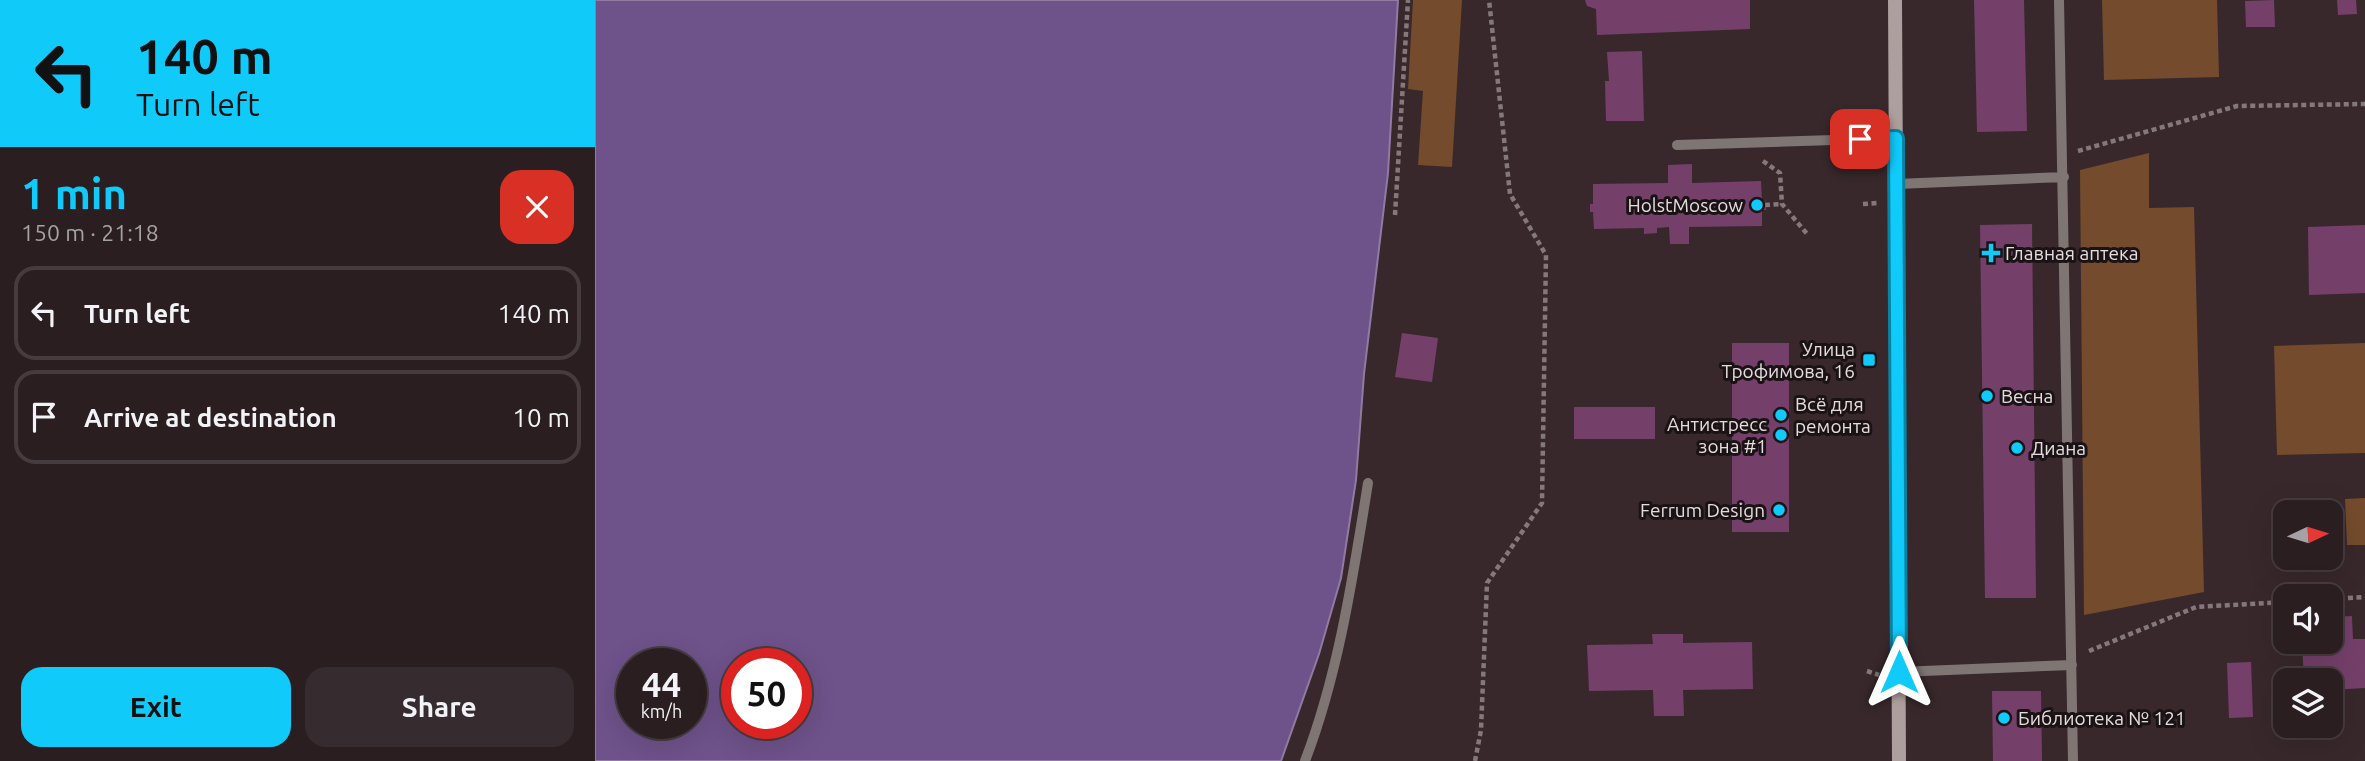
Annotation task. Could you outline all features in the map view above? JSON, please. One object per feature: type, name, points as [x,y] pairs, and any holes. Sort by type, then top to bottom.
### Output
[{"type":"main road","points":[[1895,0],[1899,761]]},
{"type":"lane","points":[[2059,0],[2073,761]]},
{"type":"lane","points":[[1677,145],[1896,138]]},
{"type":"lane","points":[[1897,184],[2064,177]]},
{"type":"lane","points":[[1305,761],[1317,729],[1349,596],[1368,483]]},
{"type":"lane","points":[[1899,672],[2072,665]]},
{"type":"path","points":[[1395,215],[1408,0]]},
{"type":"path","points":[[1475,761],[1481,730],[1487,583],[1542,503],[1546,255],[1510,194],[1489,0]]},
{"type":"path","points":[[2063,156],[2237,106],[2365,104]]},
{"type":"path","points":[[1758,142],[1757,157],[1780,173],[1782,204],[1808,236]]},
{"type":"path","points":[[1765,205],[1782,204]]},
{"type":"path","points":[[2343,598],[2365,597]]},
{"type":"path","points":[[2072,652],[2088,652],[2196,607],[2273,603]]},
{"type":"shaded area","points":[[595,0],[1398,0],[1388,173],[1364,374],[1356,480],[1341,578],[1319,654],[1281,761],[595,761]]},
{"type":"shaded area","points":[[1413,0],[1462,0],[1452,167],[1418,165],[1423,91],[1408,89]]},
{"type":"shaded area","points":[[2102,0],[2217,0],[2219,77],[2104,80]]},
{"type":"shaded area","points":[[2149,153],[2149,208],[2194,207],[2204,592],[2084,615],[2080,170]]},
{"type":"shaded area","points":[[2365,343],[2365,453],[2277,455],[2274,346]]},
{"type":"shaded area","points":[[2365,498],[2365,545],[2347,545],[2345,499]]},
{"type":"building","points":[[1585,0],[1750,0],[1750,29],[1597,35],[1596,9],[1587,6]]},
{"type":"building","points":[[1974,0],[2024,0],[2027,131],[1977,132]]},
{"type":"building","points":[[2274,0],[2275,27],[2246,27],[2245,1]]},
{"type":"building","points":[[2337,0],[2356,0],[2357,14],[2338,15]]},
{"type":"building","points":[[1642,51],[1644,121],[1606,121],[1605,81],[1609,81],[1607,52]]},
{"type":"building","points":[[1692,164],[1692,183],[1761,181],[1762,201],[1765,201],[1766,210],[1762,210],[1762,226],[1689,227],[1689,244],[1670,244],[1669,227],[1657,228],[1657,233],[1644,234],[1644,228],[1594,229],[1593,212],[1590,212],[1590,204],[1593,204],[1593,184],[1668,183],[1668,165]]},
{"type":"building","points":[[2032,224],[2036,598],[1985,598],[1980,225]]},
{"type":"building","points":[[2365,225],[2365,293],[2309,295],[2308,227]]},
{"type":"building","points":[[1402,333],[1438,338],[1432,382],[1395,377]]},
{"type":"building","points":[[1732,343],[1789,343],[1789,532],[1732,532]]},
{"type":"building","points":[[1574,407],[1655,407],[1655,439],[1574,439]]},
{"type":"building","points":[[2343,616],[2352,616],[2353,639],[2365,639],[2365,688],[2343,689],[2343,668],[2303,668],[2303,654],[2343,654]]},
{"type":"building","points":[[1652,634],[1683,634],[1683,643],[1752,642],[1753,689],[1683,690],[1684,716],[1654,716],[1653,690],[1589,691],[1587,645],[1653,644]]},
{"type":"building","points":[[2251,662],[2253,717],[2229,718],[2227,663]]},
{"type":"building","points":[[1992,691],[2041,691],[2042,761],[1993,761]]},
{"type":"place","name":"HolstMoscow","points":[[1757,205]]},
{"type":"place","name":"Главная аптека","points":[[1991,253]]},
{"type":"place","name":"Улица Трофимова, 16","points":[[1869,360]]},
{"type":"place","name":"Весна","points":[[1987,396]]},
{"type":"place","name":"Всё для ремонта","points":[[1781,415]]},
{"type":"place","name":"Антистресс зона #1","points":[[1781,435]]},
{"type":"place","name":"Диана","points":[[2017,448]]},
{"type":"place","name":"Ferrum Design","points":[[1779,510]]},
{"type":"place","name":"Библиотека № 121","points":[[2004,718]]},
{"type":"route","points":[[1860,139],[1896,138],[1899,672]]}]
